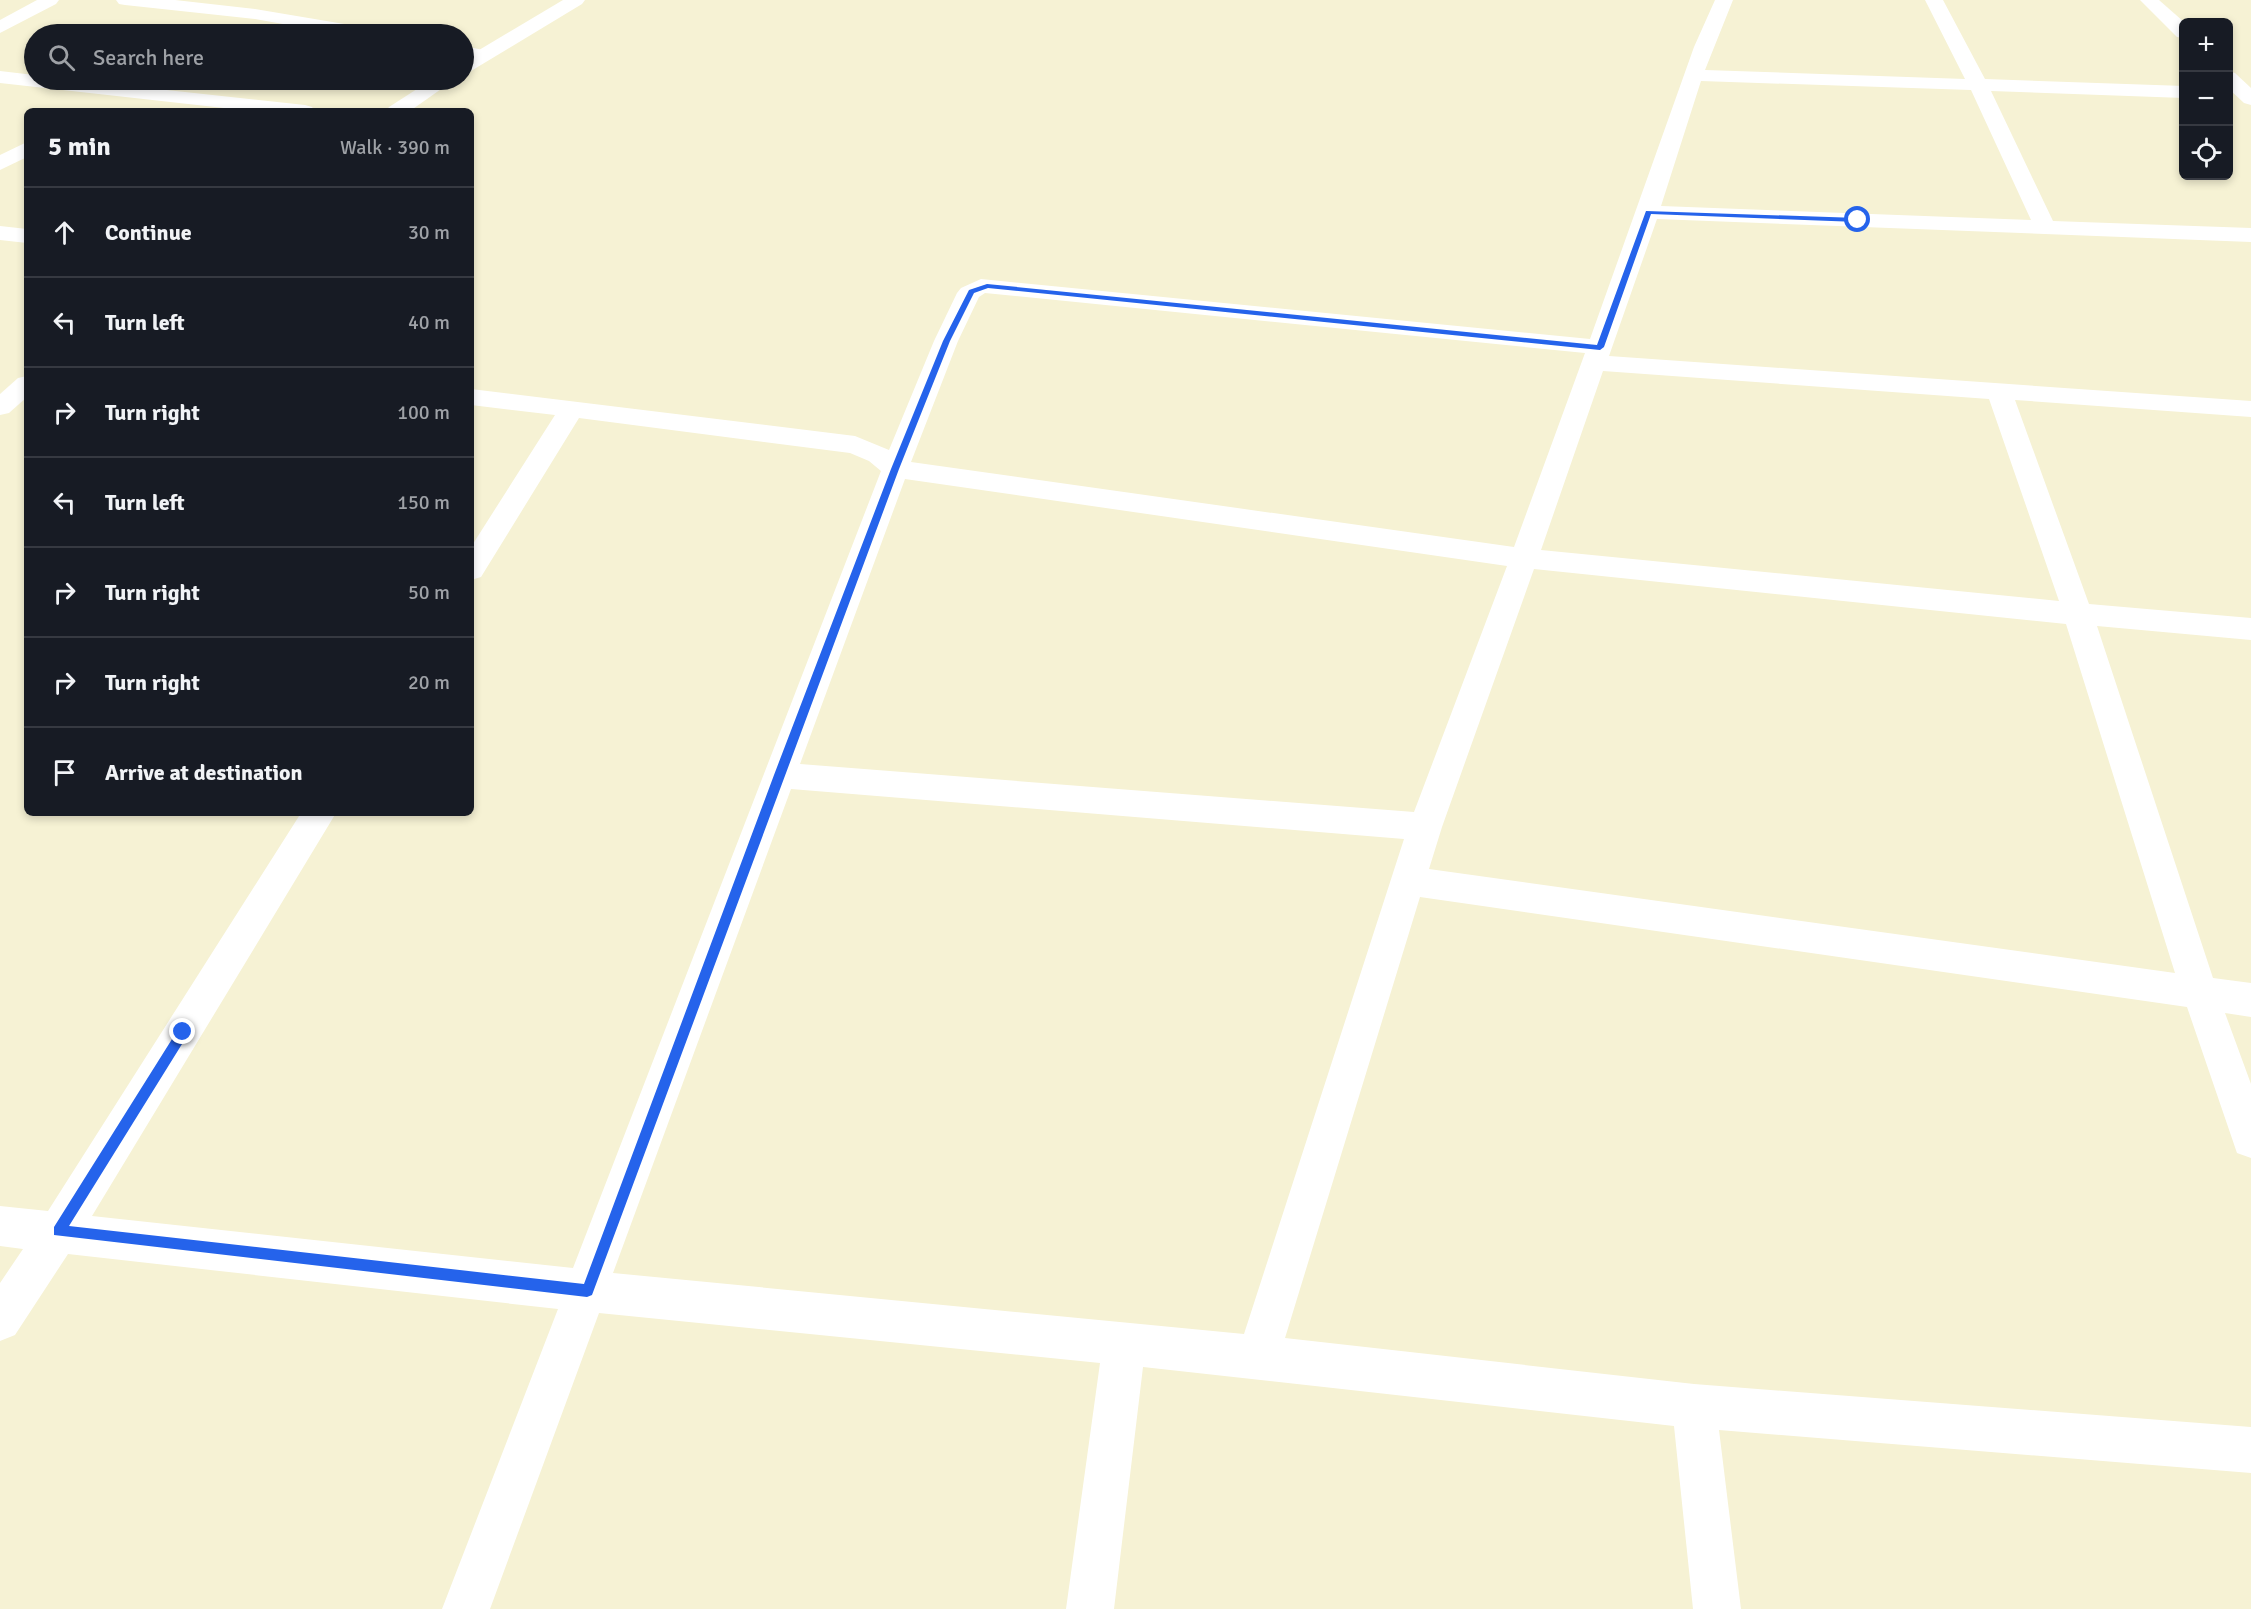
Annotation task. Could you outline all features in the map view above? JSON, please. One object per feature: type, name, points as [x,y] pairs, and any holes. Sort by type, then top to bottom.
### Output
[{"type":"street","points":[[0,27],[50,0]]},
{"type":"street","points":[[125,0],[255,14],[312,24]]},
{"type":"street","points":[[238,24],[279,0]]},
{"type":"street","points":[[474,53],[576,0]]},
{"type":"street","points":[[1258,1357],[1425,827],[1597,355],[1694,75],[1724,0]]},
{"type":"street","points":[[1934,0],[1978,85],[2045,227]]},
{"type":"street","points":[[2149,0],[2179,28]]},
{"type":"street","points":[[1694,75],[2179,92]]},
{"type":"street","points":[[0,77],[24,80]]},
{"type":"street","points":[[2233,82],[2244,95]]},
{"type":"street","points":[[117,90],[278,108]]},
{"type":"street","points":[[401,108],[429,90]]},
{"type":"street","points":[[100,106],[126,91]]},
{"type":"street","points":[[0,164],[24,150]]},
{"type":"street","points":[[1648,212],[2251,235]]},
{"type":"street","points":[[0,233],[24,236]]},
{"type":"street","points":[[466,1609],[587,1291],[778,775],[895,469],[946,341],[969,293],[981,286],[1597,355],[1999,392],[2251,409]]},
{"type":"street","points":[[0,407],[24,387]]},
{"type":"street","points":[[1999,392],[2078,614],[2200,993],[2251,1139]]},
{"type":"street","points":[[474,397],[855,445],[878,455],[895,469],[1524,558],[2078,614],[2251,629]]},
{"type":"street","points":[[474,565],[572,409]]},
{"type":"street","points":[[778,775],[1425,827]]},
{"type":"street","points":[[0,1320],[59,1231],[318,816]]},
{"type":"street","points":[[1408,881],[2251,1000]]},
{"type":"street","points":[[0,1226],[587,1291],[1258,1357],[1694,1406],[2251,1450]]},
{"type":"street","points":[[1090,1609],[1124,1344]]},
{"type":"street","points":[[1694,1406],[1717,1609]]},
{"type":"route","points":[[183,1032],[59,1231],[587,1291],[778,775],[895,469],[946,341],[971,291],[987,286],[1600,347],[1648,212],[1858,220]]}]
